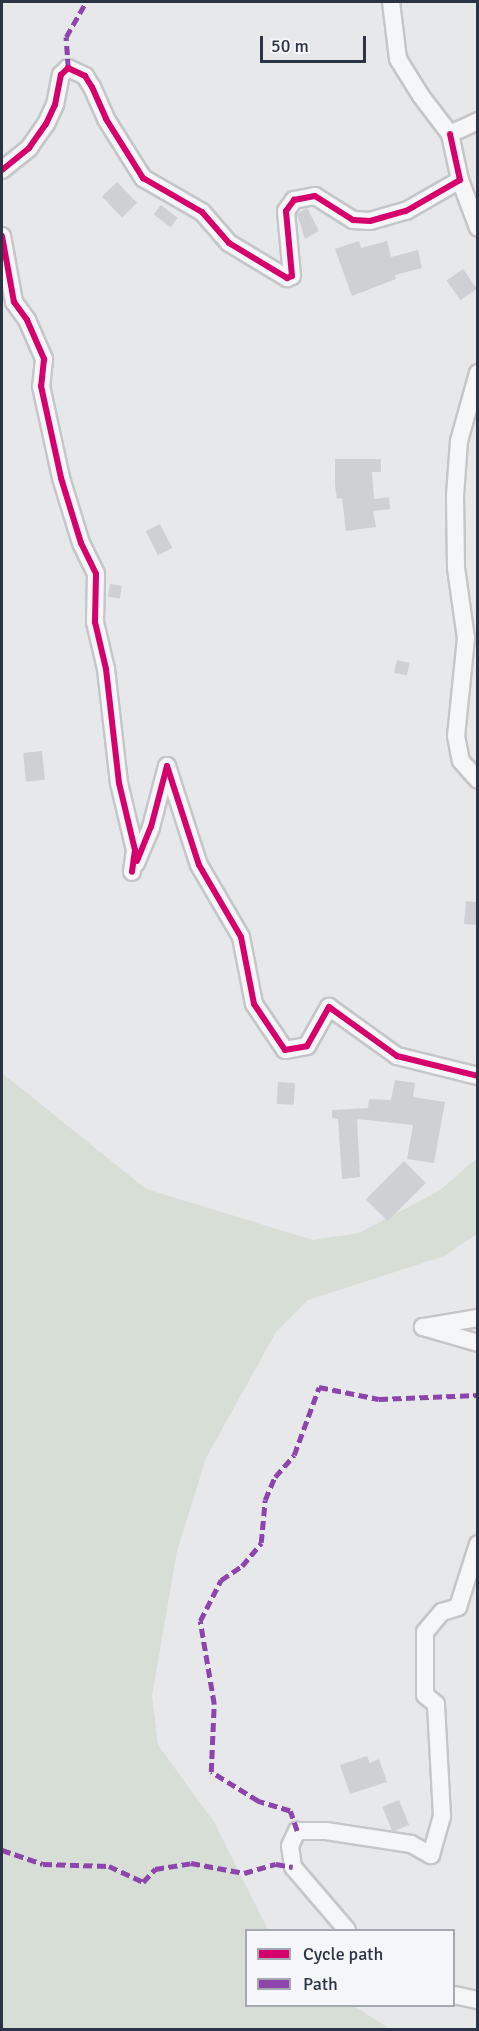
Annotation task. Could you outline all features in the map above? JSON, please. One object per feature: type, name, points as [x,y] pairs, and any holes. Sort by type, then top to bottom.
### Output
[{"type":"street","points":[[392,2],[398,59],[450,134],[460,180],[477,228]]},
{"type":"street","points":[[2,170],[29,148],[46,124],[55,105],[61,75],[68,68],[85,76],[106,119],[143,178],[202,212],[229,243],[287,278],[292,276],[286,211],[294,200],[315,196],[353,220],[370,221],[406,211],[460,180]]},
{"type":"street","points":[[450,134],[477,121]]},
{"type":"street","points":[[2,236],[14,302],[27,320],[44,359],[41,386],[61,478],[81,543],[96,574],[95,622],[106,669],[119,783],[135,850],[132,872],[151,827],[167,766],[199,865],[241,937],[254,1004],[285,1050],[308,1046],[329,1007],[396,1056],[477,1076]]},
{"type":"street","points":[[477,372],[459,441],[455,495],[456,568],[466,638],[456,736],[461,761],[477,780]]},
{"type":"street","points":[[477,1318],[423,1327],[477,1343]]},
{"type":"street","points":[[347,1929],[293,1867],[290,1846],[297,1831],[326,1831],[411,1844],[431,1855],[442,1816],[436,1704],[425,1695],[425,1632],[442,1612],[458,1607],[477,1544]]},
{"type":"street","points":[[455,1995],[477,2000]]},
{"type":"shaded area","points":[[2,1073],[146,1189],[313,1240],[359,1233],[439,1191],[477,1158],[477,1234],[444,1256],[308,1300],[276,1332],[206,1458],[177,1551],[152,1696],[158,1745],[214,1822],[268,1929],[245,1929],[245,2007],[356,2007],[390,2029],[2,2029]]},
{"type":"building","points":[[117,182],[137,203],[122,217],[102,197]]},
{"type":"building","points":[[161,205],[178,218],[171,227],[154,215]]},
{"type":"building","points":[[307,208],[319,231],[305,239],[297,214]]},
{"type":"building","points":[[359,241],[361,248],[387,241],[391,257],[418,250],[422,268],[395,275],[396,279],[352,296],[335,249]]},
{"type":"building","points":[[463,269],[477,289],[460,300],[447,280]]},
{"type":"building","points":[[335,459],[381,459],[381,472],[372,472],[374,499],[389,497],[390,509],[373,511],[376,527],[346,531],[342,498],[337,499]]},
{"type":"building","points":[[160,524],[172,548],[158,555],[146,531]]},
{"type":"building","points":[[110,584],[122,586],[120,599],[108,597]]},
{"type":"building","points":[[397,660],[410,663],[407,676],[394,673]]},
{"type":"building","points":[[42,751],[45,780],[26,782],[23,753]]},
{"type":"building","points":[[466,901],[477,902],[477,925],[464,924]]},
{"type":"building","points":[[395,1080],[415,1083],[413,1097],[445,1102],[434,1163],[407,1159],[413,1125],[357,1119],[360,1177],[342,1179],[338,1119],[332,1118],[332,1110],[368,1108],[369,1099],[391,1100]]},
{"type":"building","points":[[278,1082],[295,1083],[294,1105],[277,1104]]},
{"type":"building","points":[[404,1161],[426,1183],[388,1221],[366,1199]]},
{"type":"building","points":[[367,1756],[370,1763],[379,1759],[387,1782],[350,1794],[340,1765]]},
{"type":"building","points":[[399,1800],[409,1825],[392,1832],[382,1807]]},
{"type":"marked path","points":[[68,68],[66,37],[86,2]]},
{"type":"marked path","points":[[297,1831],[290,1811],[258,1801],[211,1772],[214,1704],[200,1621],[221,1580],[242,1566],[261,1543],[265,1500],[275,1477],[294,1455],[319,1387],[379,1399],[478,1395]]},
{"type":"marked path","points":[[2,1850],[43,1864],[109,1866],[143,1882],[155,1869],[191,1863],[244,1873],[276,1864],[293,1867]]},
{"type":"cycle path","points":[[2,170],[29,148],[46,124],[55,105],[61,75],[68,68],[85,76],[106,119],[143,178],[202,212],[229,243],[287,278],[292,276],[286,211],[294,200],[315,196],[353,220],[370,221],[406,211],[460,180],[450,134]]},
{"type":"cycle path","points":[[2,236],[14,302],[27,320],[44,359],[41,386],[61,478],[81,543],[96,574],[95,622],[106,669],[119,783],[135,850],[132,872]]},
{"type":"cycle path","points":[[137,861],[151,827],[167,766],[199,865],[241,937],[254,1004],[285,1050],[307,1046],[329,1007],[397,1056],[478,1076]]}]
